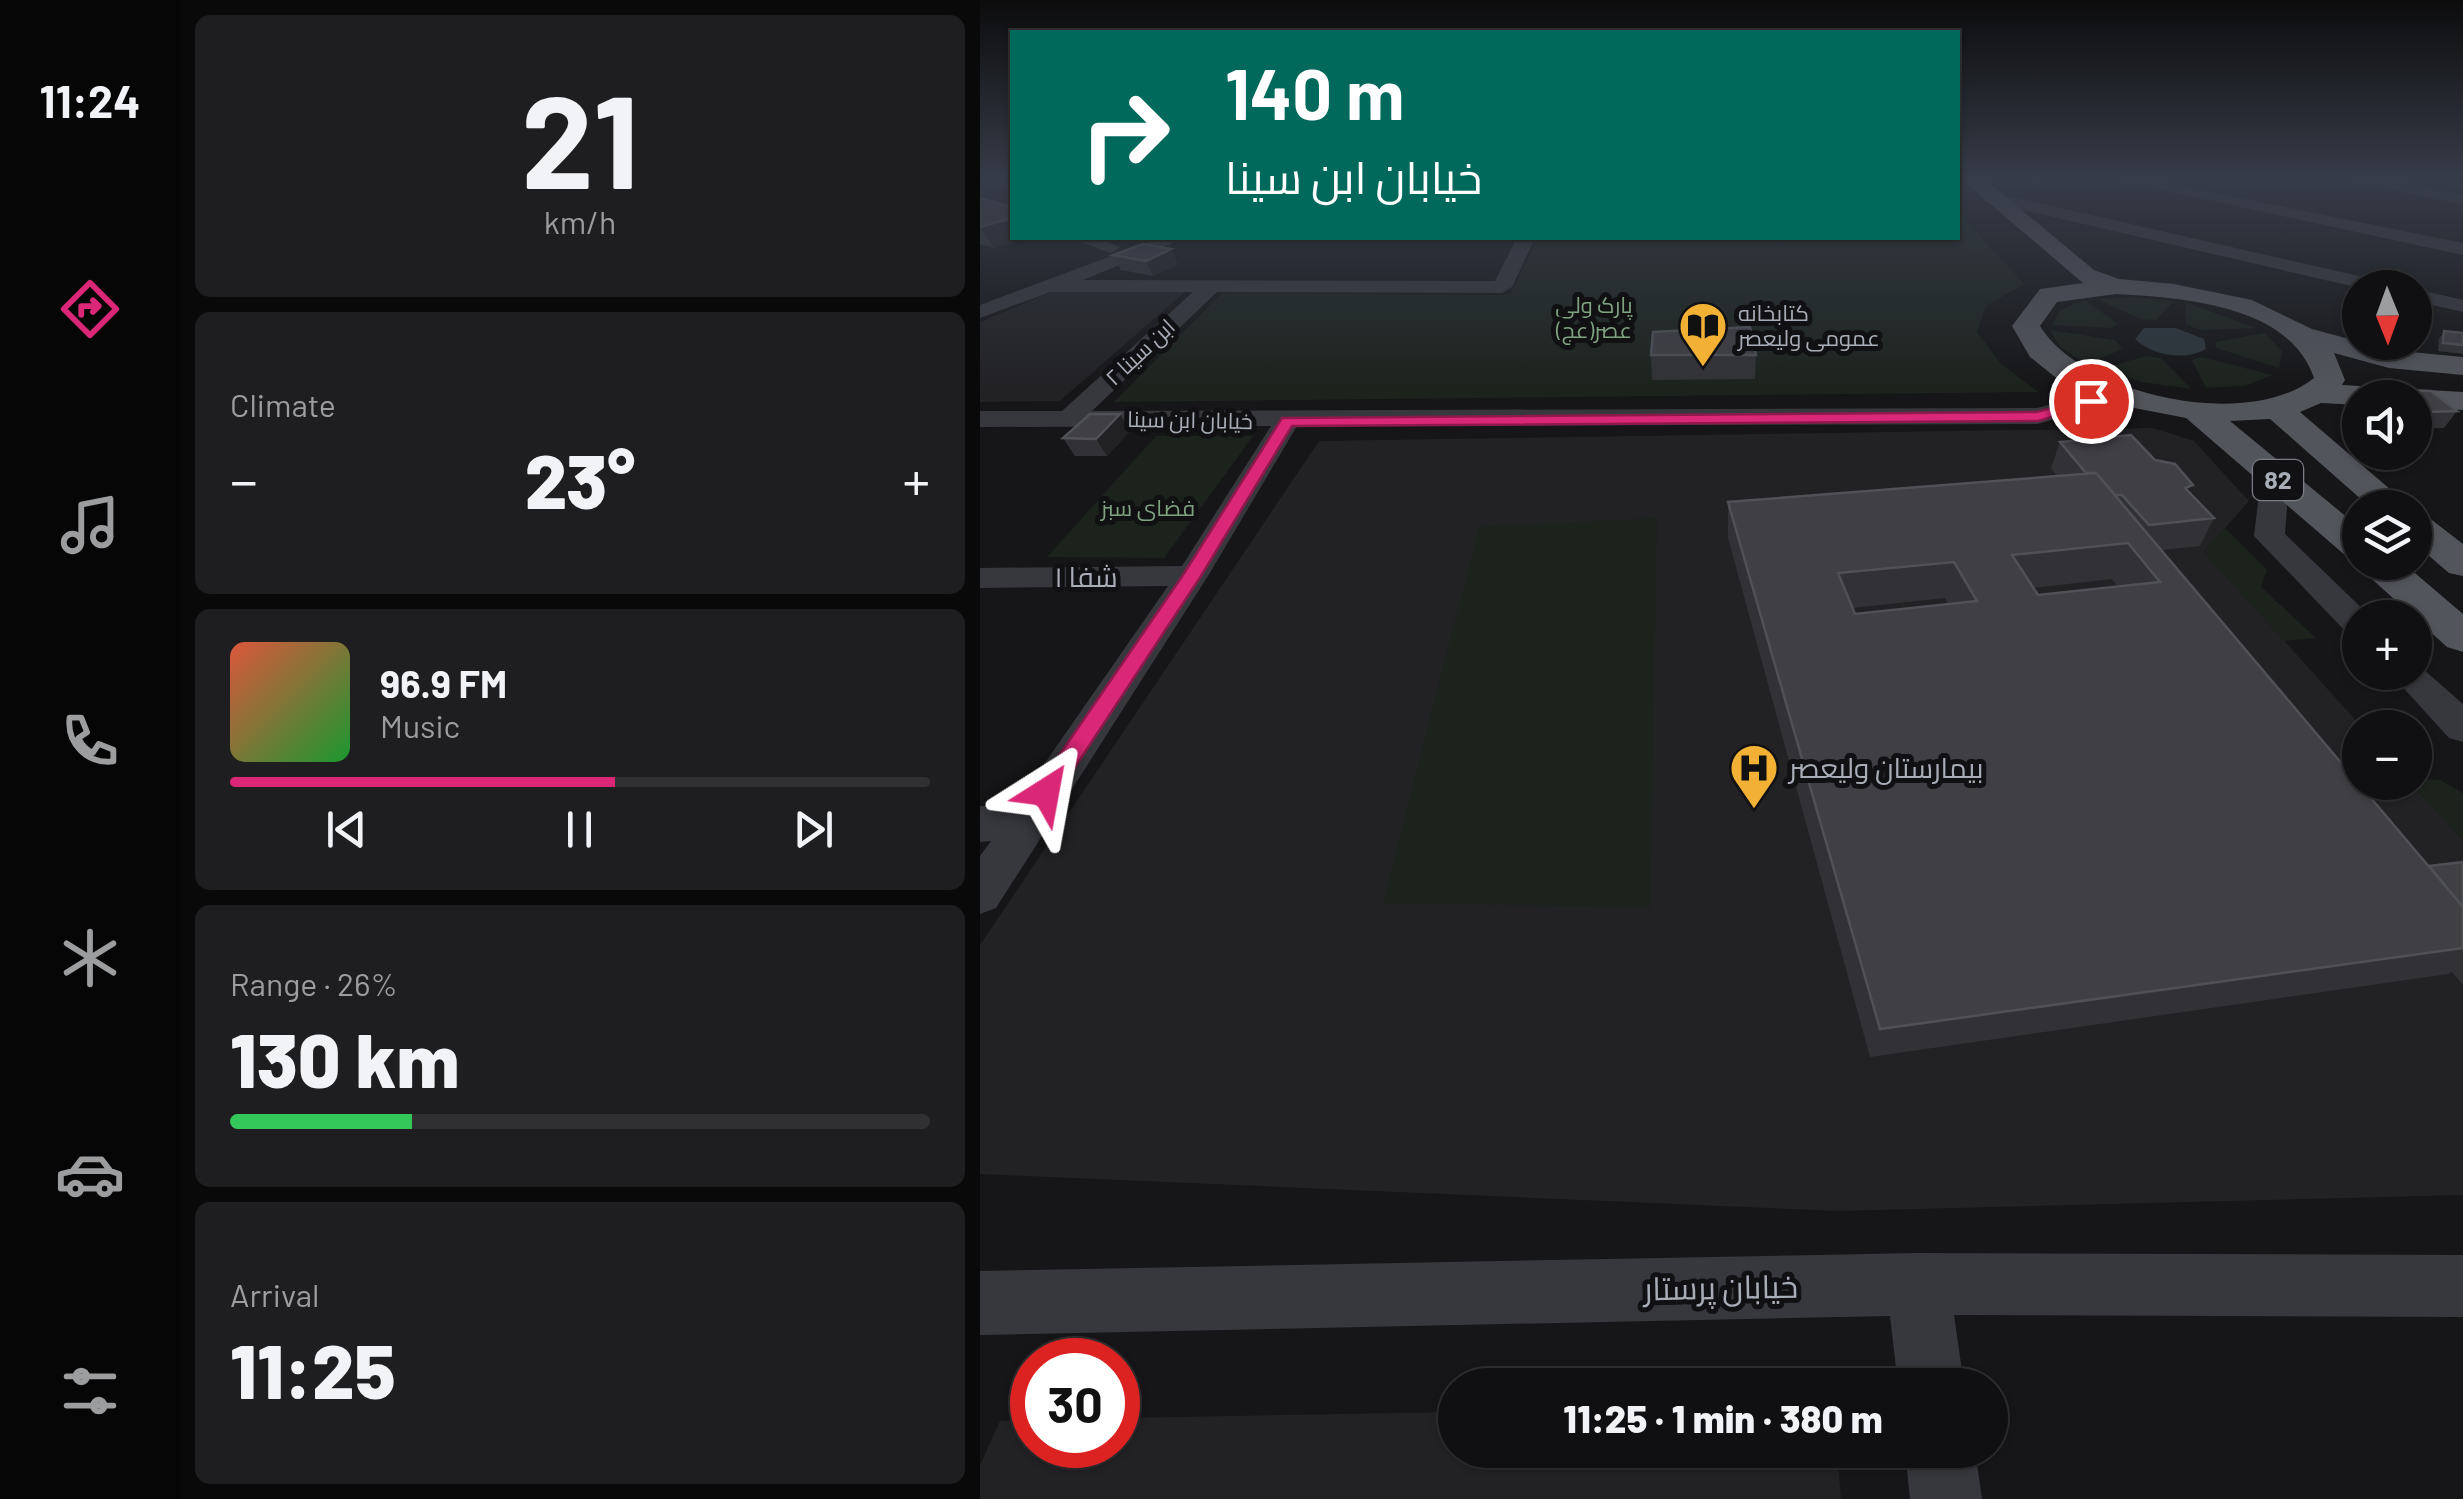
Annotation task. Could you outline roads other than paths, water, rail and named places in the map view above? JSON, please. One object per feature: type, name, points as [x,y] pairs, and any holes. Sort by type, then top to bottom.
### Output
[{"type":"main road","points":[[2043,248],[2085,275],[2116,286]]},
{"type":"main road","name":"82","points":[[2342,394],[2318,392],[2277,409],[2196,410],[2118,393],[2075,378],[2047,360],[2030,340],[2026,326],[2045,287],[2116,286],[2200,295],[2240,306],[2306,336],[2389,359],[2463,366]]},
{"type":"main road","points":[[2306,336],[2328,359],[2330,380],[2318,392]]},
{"type":"main road","points":[[2432,399],[2462,402]]},
{"type":"main road","name":"82","points":[[2277,409],[2373,490]]},
{"type":"main road","name":"82","points":[[2196,410],[2342,533]]},
{"type":"main road","points":[[2432,539],[2463,564]]},
{"type":"main road","points":[[2398,580],[2463,637]]},
{"type":"street","points":[[980,295],[1111,248]]},
{"type":"street","points":[[980,312],[1149,248]]},
{"type":"street","points":[[1046,286],[1502,287],[1521,248]]},
{"type":"street","points":[[2198,248],[2342,277]]},
{"type":"street","name":"ابن سینا ۲","points":[[1069,418],[1212,286]]},
{"type":"street","points":[[2432,299],[2463,306]]},
{"type":"street","name":"خیابان ابن سینا","points":[[980,419],[2038,416],[2118,393]]},
{"type":"street","points":[[980,894],[1192,576],[1287,421]]},
{"type":"street","points":[[2275,478],[2268,536],[2342,608]]},
{"type":"street","name":"شفا ۱","points":[[980,578],[1192,576]]},
{"type":"street","points":[[2425,690],[2463,728]]},
{"type":"street","points":[[980,824],[1025,823]]},
{"type":"street","points":[[1918,1284],[1929,1368]]},
{"type":"street","name":"خیابان پرستار","points":[[980,1303],[1918,1284],[2463,1286]]},
{"type":"street","points":[[1942,1468],[1946,1499]]},
{"type":"place","name":"کتابخانه عمومی ولیعصر","points":[[1703,368]]},
{"type":"place","name":"بیمارستان ولیعصر","points":[[1754,810]]},
{"type":"park label","name":"پارک ولی عصر(عج)","points":[[1594,318]]},
{"type":"park label","name":"فضای سبز","points":[[1148,508]]}]
